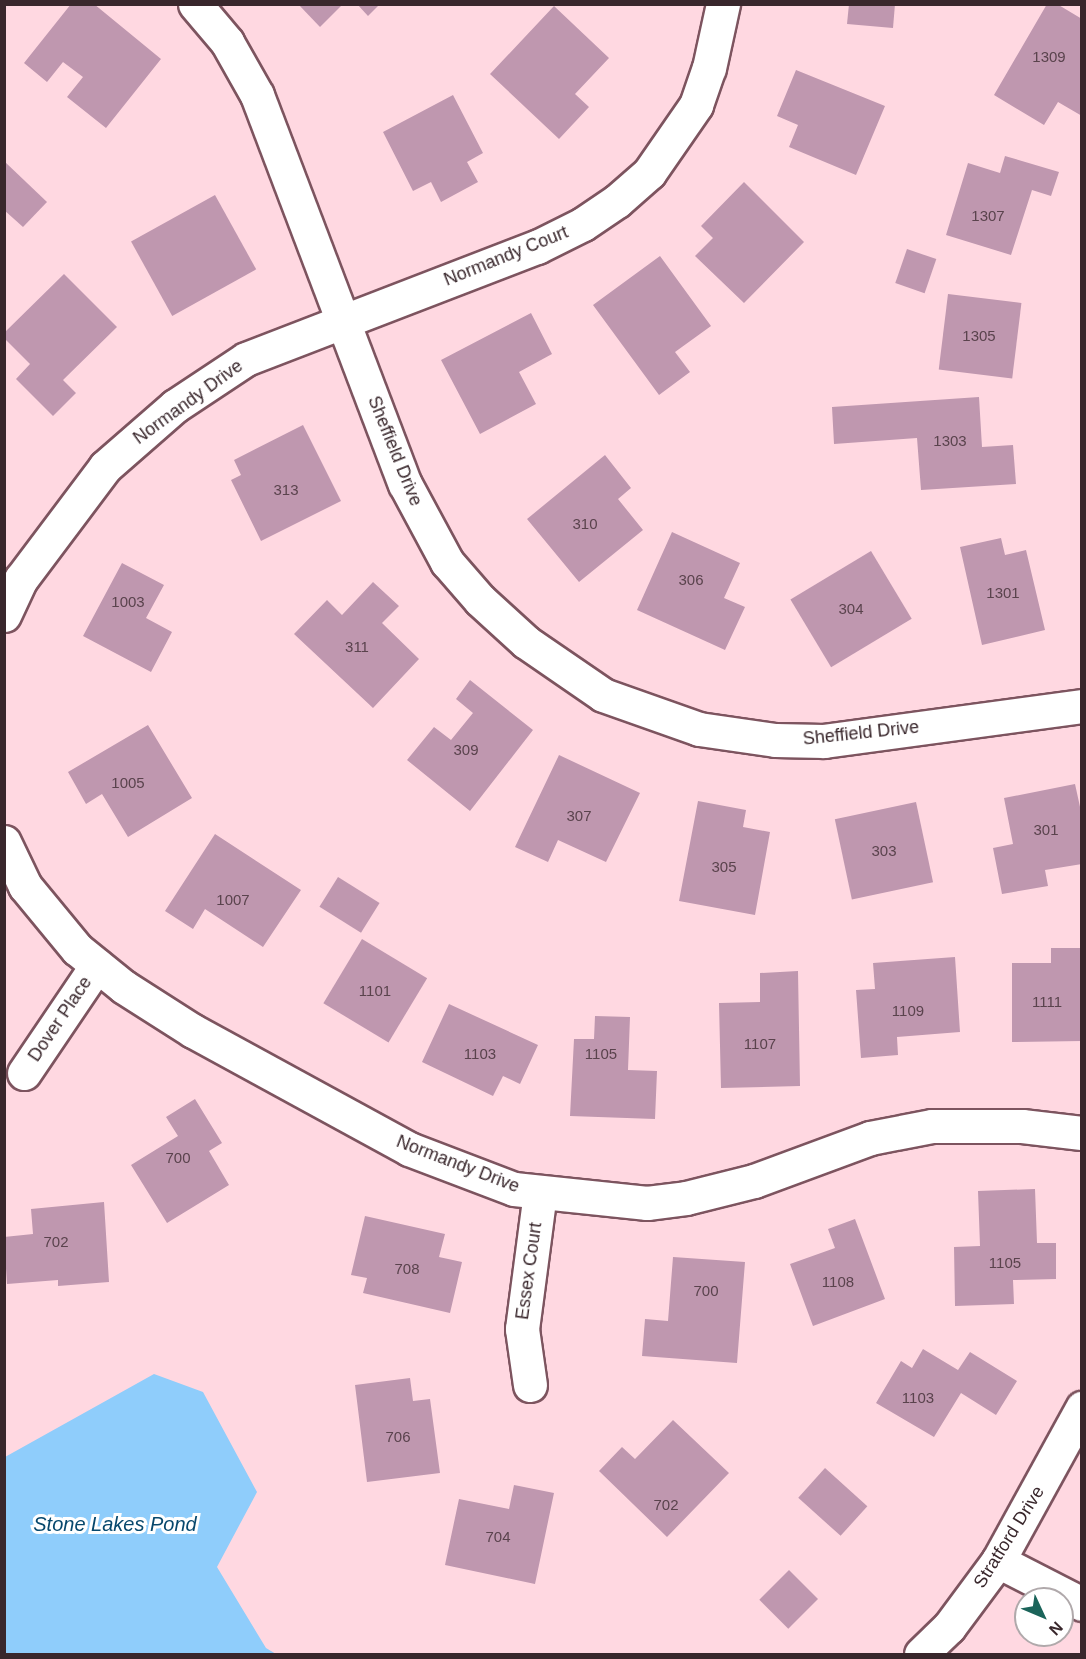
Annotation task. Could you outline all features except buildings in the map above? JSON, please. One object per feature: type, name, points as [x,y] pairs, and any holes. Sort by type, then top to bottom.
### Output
[{"type":"street","name":"Sheffield Drive","points":[[195,4],[227,42],[257,94],[405,484],[447,562],[480,600],[526,642],[603,695],[699,729],[775,740],[824,741],[1082,706]]},
{"type":"street","name":"Normandy Court","points":[[344,320],[537,247],[583,224],[617,201],[649,173],[696,105],[709,68],[723,4]]},
{"type":"street","name":"Normandy Drive","points":[[4,615],[21,579],[105,467],[140,433],[246,360],[344,320]]},
{"type":"street","name":"Normandy Drive","points":[[4,842],[25,886],[77,949],[193,1031],[409,1149],[514,1189],[647,1203],[686,1198],[754,1180],[870,1138],[932,1126],[1022,1126],[1082,1133]]},
{"type":"street","name":"Dover Place","points":[[24,1073],[97,965]]},
{"type":"street","name":"Essex Court","points":[[530,1385],[522,1329],[540,1193]]},
{"type":"street","name":"Stratford Drive","points":[[921,1654],[950,1627],[998,1561],[1082,1408]]},
{"type":"street","points":[[998,1561],[1082,1604]]},
{"type":"water","name":"Stone Lakes Pond","points":[[154,1374],[203,1392],[257,1492],[217,1567],[266,1648],[276,1654],[5,1654],[5,1457]]}]
